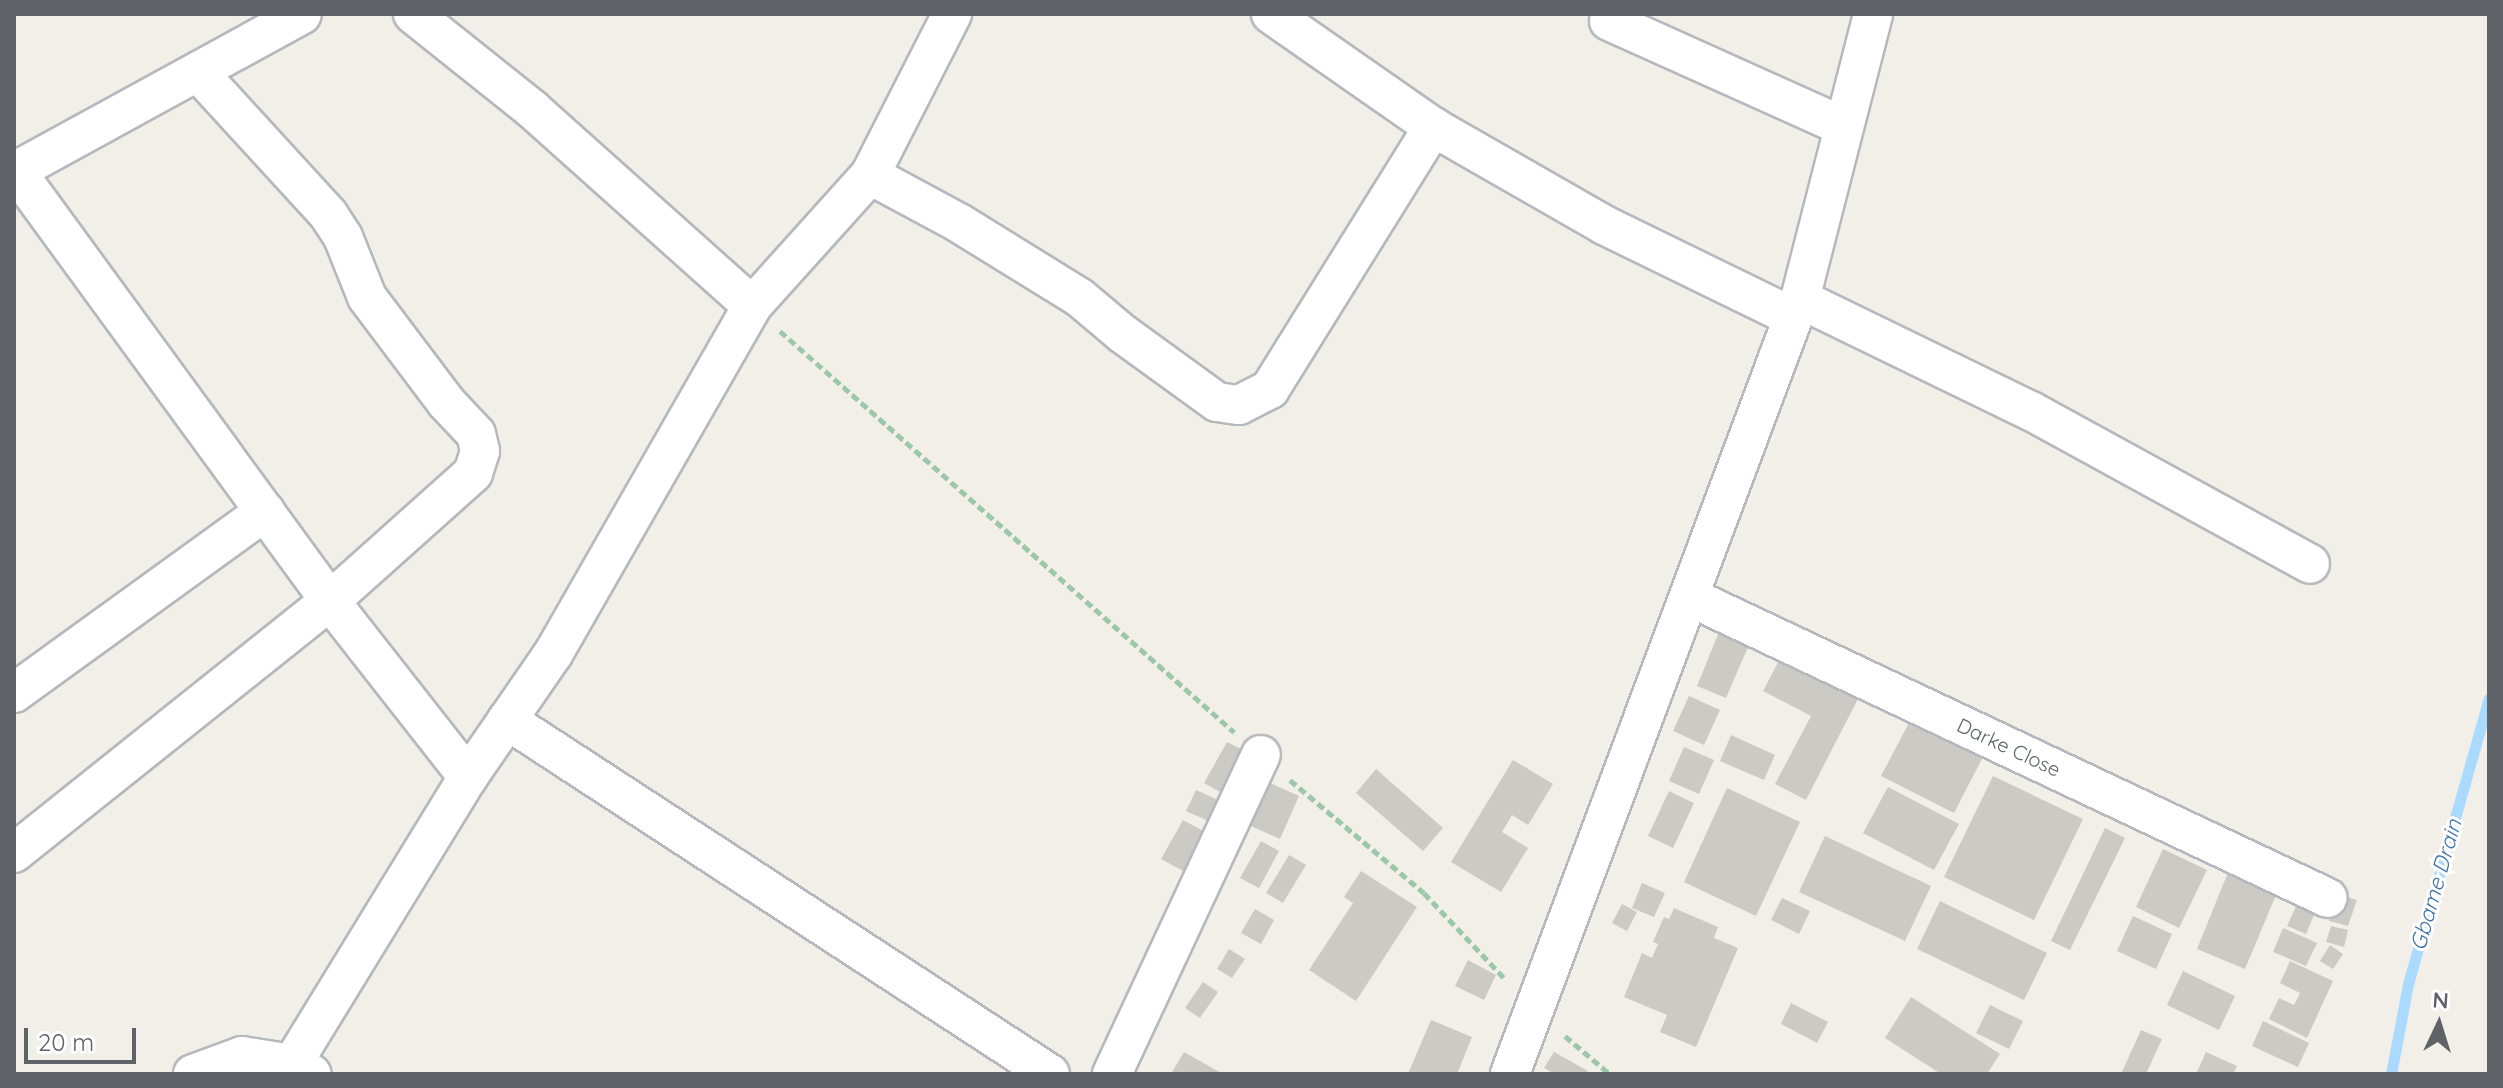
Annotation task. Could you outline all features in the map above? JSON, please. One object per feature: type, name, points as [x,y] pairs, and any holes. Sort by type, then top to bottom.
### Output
[{"type":"street","points":[[302,14],[15,172],[330,601],[468,777]]},
{"type":"street","points":[[413,14],[532,109],[752,306]]},
{"type":"street","points":[[193,1074],[242,1056],[297,1071],[468,777],[553,654],[752,306],[870,175],[952,14]]},
{"type":"street","points":[[1271,14],[1433,127],[1604,225],[2031,411],[2310,564]]},
{"type":"street","points":[[1510,1074],[1796,308],[1873,14]]},
{"type":"street","points":[[1609,21],[1843,126]]},
{"type":"street","points":[[14,853],[330,601],[473,473],[480,451],[476,434],[446,402],[367,297],[343,237],[328,214],[199,73]]},
{"type":"street","points":[[870,175],[959,223],[1079,297],[1123,334],[1217,402],[1239,405],[1270,389],[1433,127]]},
{"type":"street","points":[[14,693],[265,511]]},
{"type":"street","name":"Darke Close","points":[[1690,597],[2328,898]]},
{"type":"street","points":[[507,720],[1050,1074]]},
{"type":"street","points":[[1112,1074],[1261,755]]},
{"type":"path","points":[[752,306],[1261,755],[1424,893],[1533,1009],[1610,1074]]},
{"type":"building","points":[[1721,627],[1751,640],[1726,698],[1697,686]]},
{"type":"building","points":[[1783,653],[1861,693],[1806,800],[1775,784],[1811,716],[1763,691]]},
{"type":"building","points":[[1689,696],[1720,710],[1704,745],[1673,731]]},
{"type":"building","points":[[1912,717],[1985,753],[1954,813],[1881,776]]},
{"type":"building","points":[[1731,735],[1775,755],[1764,780],[1720,761]]},
{"type":"building","points":[[1227,742],[1247,752],[1224,794],[1204,783]]},
{"type":"building","points":[[1684,747],[1714,760],[1699,794],[1669,781]]},
{"type":"building","points":[[1513,760],[1553,784],[1528,825],[1512,815],[1502,832],[1528,848],[1501,892],[1451,862]]},
{"type":"building","points":[[1376,769],[1443,828],[1423,851],[1356,793]]},
{"type":"building","points":[[1993,776],[2083,819],[2034,920],[1944,877]]},
{"type":"building","points":[[1261,779],[1299,796],[1280,839],[1242,822]]},
{"type":"building","points":[[1888,787],[1959,824],[1934,870],[1863,833]]},
{"type":"building","points":[[1727,788],[1800,822],[1756,916],[1684,882]]},
{"type":"building","points":[[1196,790],[1223,802],[1213,823],[1186,811]]},
{"type":"building","points":[[1669,791],[1694,803],[1673,848],[1648,836]]},
{"type":"building","points":[[1183,820],[1207,833],[1185,872],[1161,859]]},
{"type":"building","points":[[2105,828],[2125,838],[2070,950],[2051,941]]},
{"type":"building","points":[[1825,836],[1931,886],[1905,941],[1799,892]]},
{"type":"building","points":[[1261,841],[1279,851],[1259,888],[1240,878]]},
{"type":"building","points":[[2163,849],[2207,870],[2179,928],[2136,907]]},
{"type":"building","points":[[1289,855],[1306,865],[1283,903],[1266,893]]},
{"type":"building","points":[[2229,870],[2278,890],[2245,969],[2197,949]]},
{"type":"building","points":[[1361,871],[1417,907],[1356,1001],[1309,970],[1353,903],[1344,897]]},
{"type":"building","points":[[1642,883],[1665,893],[1654,917],[1632,908]]},
{"type":"building","points":[[2336,894],[2357,900],[2348,926],[2329,921]]},
{"type":"building","points":[[1782,898],[1810,911],[1799,934],[1771,920]]},
{"type":"building","points":[[1940,901],[2047,953],[2024,1000],[1917,949]]},
{"type":"building","points":[[2298,902],[2316,910],[2306,934],[2287,926]]},
{"type":"building","points":[[1622,904],[1637,912],[1627,931],[1612,923]]},
{"type":"building","points":[[1674,908],[1718,927],[1714,938],[1738,948],[1696,1047],[1660,1032],[1667,1015],[1624,997],[1642,953],[1652,958],[1658,944],[1653,942],[1664,917],[1669,919]]},
{"type":"building","points":[[1255,909],[1274,920],[1261,944],[1241,933]]},
{"type":"building","points":[[2133,916],[2172,934],[2156,969],[2117,951]]},
{"type":"building","points":[[2331,926],[2348,930],[2344,947],[2326,942]]},
{"type":"building","points":[[2283,928],[2317,943],[2306,966],[2273,952]]},
{"type":"building","points":[[2330,945],[2343,954],[2333,969],[2320,961]]},
{"type":"building","points":[[1229,949],[1245,959],[1232,978],[1217,969]]},
{"type":"building","points":[[1468,960],[1496,975],[1484,1000],[1455,986]]},
{"type":"building","points":[[2290,961],[2333,981],[2307,1038],[2269,1019],[2279,998],[2294,1005],[2300,993],[2280,983]]},
{"type":"building","points":[[2183,971],[2235,996],[2219,1030],[2167,1005]]},
{"type":"building","points":[[1203,982],[1218,992],[1200,1018],[1185,1008]]},
{"type":"building","points":[[1911,997],[2000,1054],[1987,1074],[1941,1074],[1885,1038]]},
{"type":"building","points":[[1791,1003],[1828,1022],[1817,1043],[1781,1024]]},
{"type":"building","points":[[1990,1005],[2023,1021],[2009,1049],[1976,1033]]},
{"type":"building","points":[[1431,1020],[1472,1037],[1457,1074],[1408,1074]]},
{"type":"building","points":[[2263,1021],[2309,1043],[2298,1067],[2252,1046]]},
{"type":"building","points":[[2141,1030],[2162,1039],[2146,1074],[2121,1074]]},
{"type":"building","points":[[1184,1052],[1223,1074],[1171,1074]]},
{"type":"building","points":[[1554,1052],[1588,1071],[1586,1074],[1555,1074],[1544,1068]]},
{"type":"building","points":[[2206,1052],[2237,1066],[2233,1074],[2196,1074]]},
{"type":"waterway","name":"Gbame Drain","points":[[2391,1074],[2408,984],[2489,698]]}]
